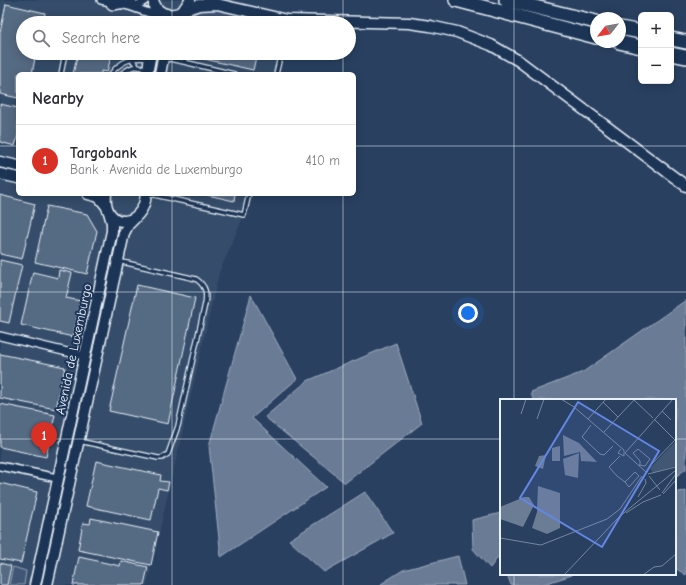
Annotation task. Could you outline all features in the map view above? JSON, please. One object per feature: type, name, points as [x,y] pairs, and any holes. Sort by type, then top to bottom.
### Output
[{"type":"highway","points":[[456,0],[590,35]]},
{"type":"highway","points":[[506,0],[590,21]]},
{"type":"highway","points":[[107,1],[130,3]]},
{"type":"highway","points":[[626,29],[638,31]]},
{"type":"highway","points":[[674,40],[686,42]]},
{"type":"highway","points":[[626,44],[638,46]]},
{"type":"highway","points":[[674,55],[686,57]]},
{"type":"main road","points":[[179,16],[190,0]]},
{"type":"main road","points":[[155,9],[170,16],[199,5],[212,2],[270,16]]},
{"type":"main road","points":[[356,22],[408,23],[430,26],[457,32],[490,45],[519,61],[686,186]]},
{"type":"main road","points":[[160,72],[163,60]]},
{"type":"main road","points":[[0,162],[16,166]]},
{"type":"main road","points":[[0,174],[16,178]]},
{"type":"main road","points":[[95,196],[99,197],[112,216],[121,221],[130,221],[135,218]]},
{"type":"main road","name":"Avenida de Luxemburgo","points":[[35,585],[57,478],[112,231],[112,223],[108,210],[106,196]]},
{"type":"main road","name":"Avenida de Luxemburgo","points":[[47,585],[126,229],[142,210],[146,196]]},
{"type":"main road","points":[[84,356],[97,358]]},
{"type":"main road","points":[[57,478],[70,481]]},
{"type":"street","points":[[130,3],[155,9]]},
{"type":"street","points":[[130,3],[155,9]]},
{"type":"street","points":[[0,336],[84,356]]},
{"type":"street","points":[[0,466],[57,478]]},
{"type":"lane","points":[[61,72],[64,60]]},
{"type":"lane","points":[[114,72],[121,64],[128,60]]},
{"type":"lane","points":[[132,60],[137,66]]},
{"type":"lane","points":[[178,60],[226,72]]},
{"type":"lane","points":[[276,72],[279,60]]},
{"type":"lane","points":[[124,72],[132,66],[149,64]]},
{"type":"lane","points":[[159,196],[244,215],[249,196]]},
{"type":"lane","points":[[78,441],[162,458],[168,454],[178,426],[207,291],[201,282],[196,279],[118,261]]},
{"type":"shaded area","points":[[0,0],[227,0],[275,16],[16,16],[16,60],[279,60],[276,72],[16,72],[16,196],[249,196],[244,215],[219,273],[147,585],[0,585]]},
{"type":"shaded area","points":[[201,5],[254,16],[194,16],[196,6]]},
{"type":"shaded area","points":[[251,295],[297,379],[252,418],[326,487],[221,557],[209,446]]},
{"type":"shaded area","points":[[686,300],[686,469],[676,476],[676,399],[533,399],[531,392],[583,372]]},
{"type":"shaded area","points":[[396,343],[422,423],[345,483],[265,417],[307,381]]},
{"type":"shaded area","points":[[686,491],[686,575],[676,569],[676,493]]},
{"type":"shaded area","points":[[365,492],[393,533],[324,572],[289,540]]},
{"type":"shaded area","points":[[500,513],[500,554],[490,568],[473,549],[472,520]]},
{"type":"shaded area","points":[[458,556],[465,585],[381,584],[403,570]]},
{"type":"shaded area","points":[[13,567],[26,571],[24,585],[9,585]]},
{"type":"shaded area","points":[[507,575],[572,575],[541,585],[511,585]]},
{"type":"building","points":[[6,4],[45,13],[44,16],[16,16],[16,60],[35,60],[32,72],[16,72],[16,98],[0,94],[0,33]]},
{"type":"building","points":[[76,60],[110,60],[107,72],[73,72]]},
{"type":"building","points":[[209,60],[255,60],[253,70]]},
{"type":"building","points":[[0,104],[16,108],[16,142],[15,146],[0,142]]},
{"type":"building","points":[[0,195],[35,204],[22,259],[0,254]]},
{"type":"building","points":[[212,196],[235,196],[234,201]]},
{"type":"building","points":[[47,206],[87,214],[97,231],[87,274],[35,262]]},
{"type":"building","points":[[0,260],[22,265],[9,323],[0,321]]},
{"type":"building","points":[[59,270],[72,273],[66,298],[81,301],[73,337],[21,325],[33,272],[58,278]]},
{"type":"building","points":[[137,285],[195,298],[168,424],[109,411]]},
{"type":"building","points":[[0,354],[65,367],[56,409],[0,398]]},
{"type":"building","points":[[0,404],[55,415],[46,457],[0,447]]},
{"type":"building","points":[[96,461],[161,475],[160,481],[169,482],[167,490],[158,488],[151,520],[86,506]]},
{"type":"building","points":[[0,483],[37,492],[21,563],[0,559]]},
{"type":"building","points":[[91,518],[158,532],[151,565],[78,550],[83,523],[90,524]]},
{"type":"building","points":[[79,557],[120,566],[121,561],[148,567],[144,585],[73,585]]},
{"type":"building","points":[[0,563],[11,566],[7,585],[0,585]]},
{"type":"place","name":"Targobank","points":[[44,455]]}]
